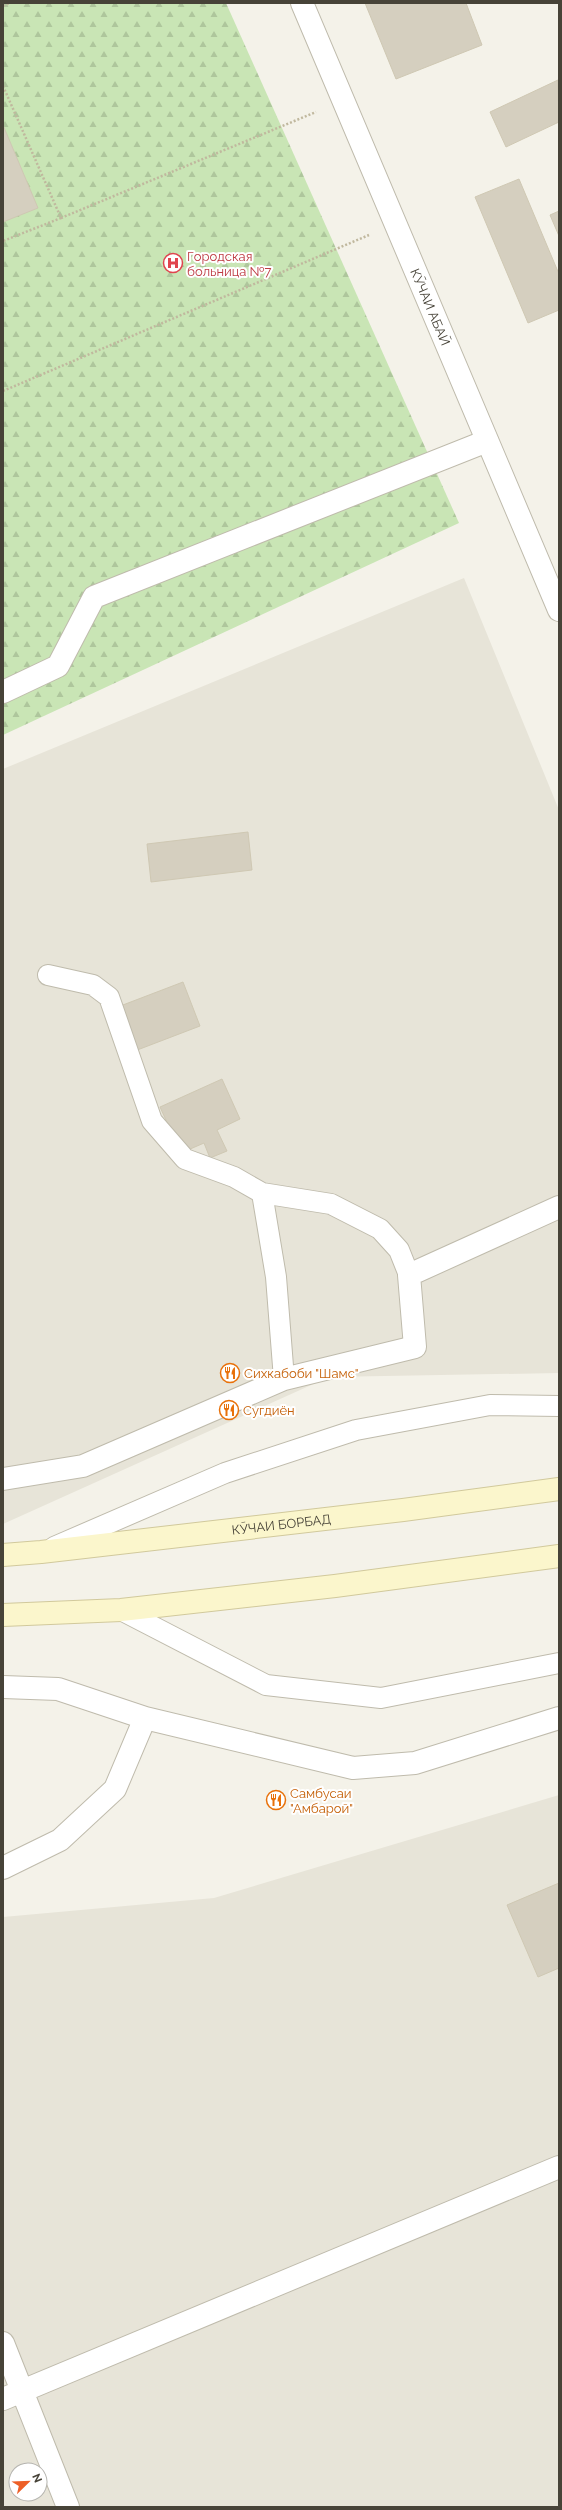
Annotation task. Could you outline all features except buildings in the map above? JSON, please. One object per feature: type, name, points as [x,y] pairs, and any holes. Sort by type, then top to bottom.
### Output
[{"type":"main road","name":"КӮЧАИ БОРБАД","points":[[3,1554],[42,1552],[403,1510],[559,1489]]},
{"type":"main road","points":[[3,1615],[121,1610],[335,1586],[559,1556]]},
{"type":"street","name":"КӮЧАИ АБАӢ","points":[[302,3],[559,610]]},
{"type":"street","points":[[3,692],[58,666],[94,597],[487,441]]},
{"type":"street","points":[[3,1479],[83,1466],[284,1379],[415,1347],[409,1275],[559,1207]]},
{"type":"street","points":[[3,1687],[58,1688],[145,1718],[353,1768],[415,1763],[559,1718]]},
{"type":"street","points":[[3,1868],[60,1840],[115,1789],[145,1718]]},
{"type":"street","points":[[12,2395],[559,2167]]},
{"type":"street","points":[[3,2343],[12,2395],[68,2507]]},
{"type":"lane","points":[[48,975],[93,985],[109,997],[152,1121],[184,1159],[234,1178],[262,1194],[331,1204],[380,1229],[399,1250],[409,1275]]},
{"type":"lane","points":[[262,1194],[276,1277],[284,1379]]},
{"type":"lane","points":[[42,1552],[225,1473],[356,1430],[490,1405],[559,1406]]},
{"type":"lane","points":[[121,1610],[266,1686],[381,1698],[559,1663]]},
{"type":"path","points":[[3,6],[10,3]]},
{"type":"path","points":[[3,86],[61,218]]},
{"type":"path","points":[[3,241],[344,101]]},
{"type":"path","points":[[3,391],[151,326],[396,224]]},
{"type":"shaded area","points":[[464,578],[559,810],[559,1373],[329,1377],[3,1524],[3,769]]},
{"type":"shaded area","points":[[559,1795],[559,2507],[3,2507],[3,1917],[214,1898]]},
{"type":"green space","name":"Городская больница №7","points":[[3,3],[226,3],[459,523],[3,735]]},
{"type":"place","name":"Городская больница №7","points":[[173,263]]},
{"type":"place","name":"Сихкабоби \"Шамс\"","points":[[230,1373]]},
{"type":"place","name":"Сугдиён","points":[[229,1410]]},
{"type":"place","name":"Самбусаи \"Амбарой\"","points":[[276,1800]]}]
